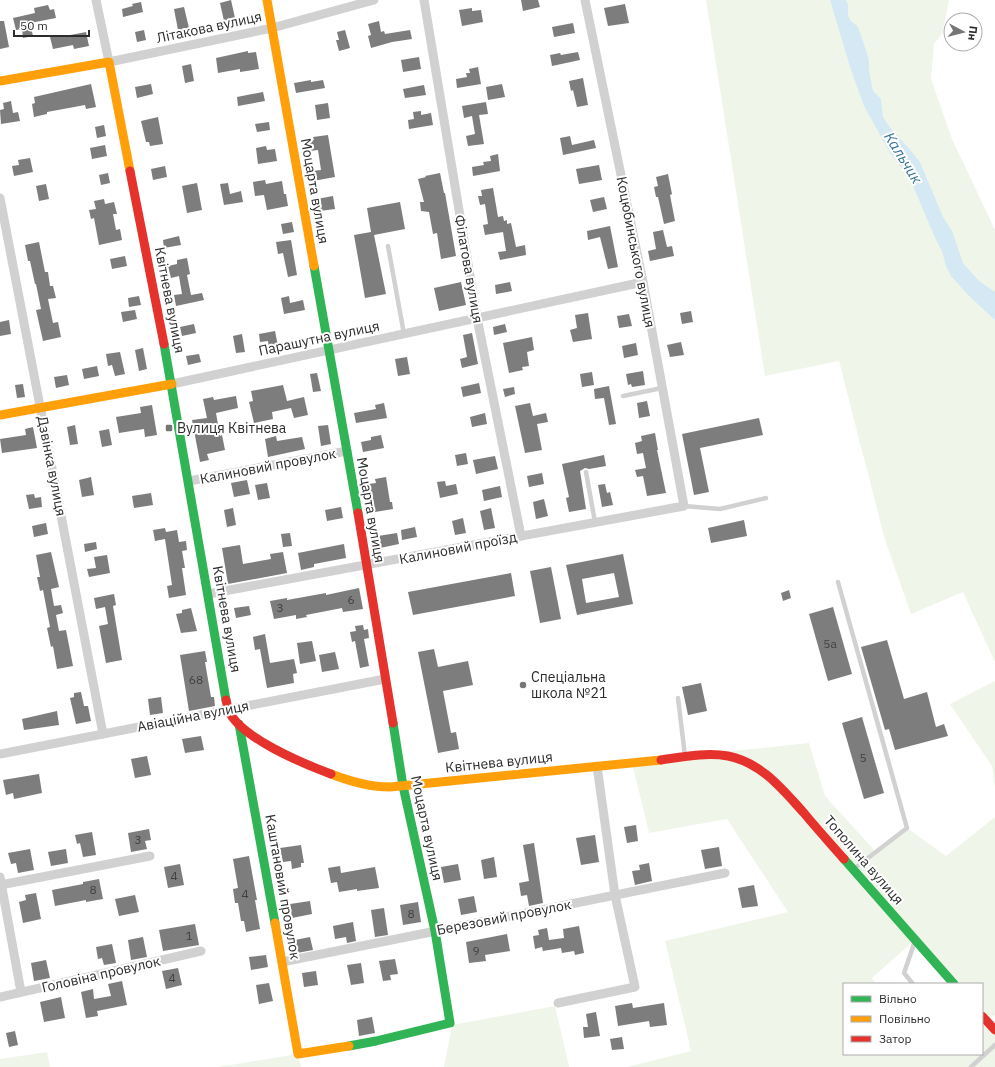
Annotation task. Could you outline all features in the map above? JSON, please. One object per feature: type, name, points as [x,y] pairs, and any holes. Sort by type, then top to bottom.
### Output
[{"type":"main road","name":"Моцарта вулиця","points":[[267,0],[367,565],[403,786],[435,931],[450,1023],[376,1042],[298,1054]]},
{"type":"main road","name":"Літакова вулиця","points":[[0,81],[109,62]]},
{"type":"main road","name":"Квітнева вулиця","points":[[109,62],[172,384],[228,709],[239,724],[263,742],[298,759],[334,774],[368,785],[386,787],[717,754],[747,761]]},
{"type":"main road","name":"Парашутна вулиця","points":[[0,415],[172,384]]},
{"type":"main road","name":"Каштановий провулок","points":[[239,724],[298,1054]]},
{"type":"main road","name":"Тополина вулиця","points":[[747,761],[764,771],[772,778],[953,983]]},
{"type":"main road","points":[[983,1017],[994,1029]]},
{"type":"street","name":"Квітнева вулиця","points":[[96,0],[109,62]]},
{"type":"street","name":"Літакова вулиця","points":[[109,62],[272,28],[374,0]]},
{"type":"street","name":"Філатова вулиця","points":[[424,0],[477,318],[521,536]]},
{"type":"street","name":"Коцюбинського вулиця","points":[[586,0],[643,282],[684,506]]},
{"type":"street","name":"Дзвінка вулиця","points":[[0,198],[103,734]]},
{"type":"street","name":"Парашутна вулиця","points":[[172,384],[643,282]]},
{"type":"street","name":"Калиновий провулок","points":[[189,481],[347,451]]},
{"type":"street","name":"Калиновий проїзд","points":[[208,594],[684,506]]},
{"type":"street","name":"Авіаційна вулиця","points":[[0,754],[385,679]]},
{"type":"street","points":[[558,1003],[635,987],[615,895],[597,766]]},
{"type":"street","points":[[22,992],[1,882],[150,856]]},
{"type":"street","name":"Березовий провулок","points":[[282,962],[725,873]]},
{"type":"street","name":"Головіна провулок","points":[[0,996],[201,950]]},
{"type":"lane","points":[[388,246],[404,334]]},
{"type":"lane","points":[[623,396],[662,388]]},
{"type":"lane","points":[[586,472],[595,522]]},
{"type":"lane","points":[[684,506],[720,509],[766,498]]},
{"type":"lane","points":[[838,582],[907,828],[854,870]]},
{"type":"lane","points":[[678,698],[686,757]]},
{"type":"lane","points":[[912,983],[904,973],[915,940]]},
{"type":"lane","points":[[971,1067],[995,1045]]},
{"type":"shaded area","points":[[706,0],[949,0],[947,12],[943,12],[942,34],[934,44],[931,79],[952,139],[995,230],[995,662],[963,592],[911,614],[885,540],[839,361],[765,376]]},
{"type":"shaded area","points":[[995,681],[995,789],[992,766],[950,704]]},
{"type":"shaded area","points":[[809,743],[825,796],[876,852],[907,828],[946,856],[995,817],[995,1015],[986,1020],[995,1030],[995,1067],[627,1067],[691,1051],[665,941],[788,912],[727,819],[649,833],[632,762]]},
{"type":"shaded area","points":[[555,1006],[569,1067],[444,1067],[452,1025]]},
{"type":"shaded area","points":[[47,1052],[50,1067],[0,1067],[0,1059]]},
{"type":"shaded area","points":[[298,1054],[301,1067],[218,1067]]},
{"type":"water","name":"Кальчик","points":[[830,0],[846,0],[848,5],[848,16],[858,27],[865,47],[869,61],[873,91],[881,99],[883,117],[888,125],[920,162],[943,217],[952,231],[963,263],[979,281],[995,292],[995,320],[969,296],[951,276],[946,266],[942,251],[911,181],[889,151],[864,106],[851,70]]},
{"type":"building","points":[[231,0],[235,18],[224,21],[220,3]]},
{"type":"building","points":[[521,0],[538,0],[540,7],[523,11]]},
{"type":"building","points":[[141,2],[143,12],[123,17],[122,9],[133,6],[132,4]]},
{"type":"building","points":[[625,4],[629,23],[608,26],[604,8]]},
{"type":"building","points":[[48,5],[50,10],[54,9],[56,18],[30,23],[33,36],[23,38],[22,29],[16,30],[13,18],[35,13],[34,8]]},
{"type":"building","points":[[184,7],[189,28],[178,30],[174,9]]},
{"type":"building","points":[[472,8],[472,11],[481,10],[483,22],[462,26],[459,10]]},
{"type":"building","points":[[0,21],[4,21],[9,47],[0,49]]},
{"type":"building","points":[[379,21],[381,32],[384,31],[385,34],[410,30],[412,39],[392,42],[371,48],[368,36],[371,35],[368,24]]},
{"type":"building","points":[[573,23],[575,33],[554,37],[552,27]]},
{"type":"building","points":[[144,30],[146,40],[137,42],[135,32]]},
{"type":"building","points":[[345,30],[350,48],[339,51],[336,40],[339,40],[337,32]]},
{"type":"building","points":[[86,32],[89,46],[74,49],[73,45],[53,49],[50,37],[60,35],[60,37]]},
{"type":"building","points":[[248,51],[248,53],[256,52],[259,69],[240,72],[240,69],[218,73],[216,58]]},
{"type":"building","points":[[578,52],[580,60],[552,66],[550,55]]},
{"type":"building","points":[[419,57],[421,69],[403,72],[401,60]]},
{"type":"building","points":[[191,64],[194,81],[185,83],[182,66]]},
{"type":"building","points":[[478,67],[481,84],[457,88],[456,79],[467,77],[466,73],[470,73],[469,69]]},
{"type":"building","points":[[583,78],[588,105],[577,107],[569,81]]},
{"type":"building","points":[[311,80],[311,82],[323,80],[325,88],[296,93],[294,83]]},
{"type":"building","points":[[91,84],[96,107],[86,109],[85,105],[47,112],[47,114],[34,117],[32,104],[35,103],[34,97]]},
{"type":"building","points":[[151,84],[153,94],[137,98],[135,87]]},
{"type":"building","points":[[502,84],[505,97],[488,100],[486,87]]},
{"type":"building","points":[[424,85],[426,95],[405,98],[403,89]]},
{"type":"building","points":[[263,92],[265,101],[238,106],[237,97]]},
{"type":"building","points":[[11,101],[13,113],[18,112],[20,121],[1,124],[0,110],[4,109],[3,103]]},
{"type":"building","points":[[486,102],[488,114],[479,115],[484,144],[468,146],[466,136],[475,134],[472,116],[464,118],[462,106]]},
{"type":"building","points":[[328,103],[330,118],[317,120],[315,105]]},
{"type":"building","points":[[421,111],[421,115],[431,113],[433,125],[409,129],[408,120],[414,119],[413,112]]},
{"type":"building","points":[[158,117],[163,144],[150,146],[149,142],[146,142],[141,121]]},
{"type":"building","points":[[269,122],[270,130],[257,132],[255,124]]},
{"type":"building","points":[[104,125],[106,136],[97,138],[95,127]]},
{"type":"building","points":[[328,135],[335,177],[313,181],[311,171],[321,170],[318,150],[310,151],[308,141],[314,140],[313,137]]},
{"type":"building","points":[[570,136],[572,145],[594,140],[596,148],[563,155],[560,138]]},
{"type":"building","points":[[105,145],[107,156],[92,159],[90,148]]},
{"type":"building","points":[[266,146],[267,150],[275,149],[277,161],[258,164],[256,148]]},
{"type":"building","points":[[498,154],[500,171],[473,176],[472,167],[484,165],[483,162],[491,161],[490,156]]},
{"type":"building","points":[[30,158],[33,172],[14,176],[12,166],[19,165],[18,160]]},
{"type":"building","points":[[599,165],[602,180],[579,184],[576,169]]},
{"type":"building","points":[[165,166],[167,177],[153,180],[151,169]]},
{"type":"building","points":[[108,173],[110,183],[101,185],[99,175]]},
{"type":"building","points":[[440,173],[456,256],[441,259],[437,233],[433,234],[429,212],[421,211],[420,202],[424,202],[418,179]]},
{"type":"building","points":[[668,174],[675,221],[664,224],[658,197],[656,197],[654,187],[658,186],[656,177]]},
{"type":"building","points":[[265,180],[266,184],[282,181],[288,206],[267,210],[264,195],[255,196],[253,182]]},
{"type":"building","points":[[197,183],[202,210],[187,213],[182,186]]},
{"type":"building","points":[[228,183],[230,194],[241,191],[243,202],[224,205],[220,184]]},
{"type":"building","points":[[46,184],[49,199],[39,201],[36,186]]},
{"type":"building","points":[[493,188],[498,217],[503,216],[504,221],[507,220],[507,224],[511,223],[516,247],[525,245],[526,255],[500,260],[498,252],[506,251],[503,232],[485,235],[483,225],[488,224],[485,204],[480,205],[478,196],[482,196],[481,190]]},
{"type":"building","points":[[333,196],[335,209],[320,211],[317,199]]},
{"type":"building","points":[[604,197],[607,209],[593,212],[590,200]]},
{"type":"building","points":[[104,199],[105,204],[114,202],[117,214],[113,214],[116,230],[120,229],[122,240],[99,245],[94,218],[91,219],[89,210],[96,209],[94,201]]},
{"type":"building","points":[[400,202],[405,229],[374,235],[386,294],[365,298],[354,235],[371,232],[367,208]]},
{"type":"building","points":[[292,222],[294,232],[283,234],[281,224]]},
{"type":"building","points":[[610,226],[618,267],[608,269],[600,237],[588,240],[587,231]]},
{"type":"building","points":[[663,230],[667,247],[672,246],[674,256],[650,261],[648,251],[656,249],[653,232]]},
{"type":"building","points":[[179,236],[181,245],[164,248],[163,240]]},
{"type":"building","points":[[291,240],[297,275],[288,277],[283,253],[278,254],[276,242]]},
{"type":"building","points":[[39,242],[45,272],[48,272],[50,286],[53,286],[56,298],[48,299],[53,323],[58,322],[61,337],[43,341],[36,310],[41,309],[36,284],[30,261],[28,261],[25,245]]},
{"type":"building","points":[[125,256],[127,266],[112,269],[110,259]]},
{"type":"building","points":[[187,258],[190,274],[187,275],[191,295],[202,293],[204,300],[176,306],[174,295],[182,294],[179,276],[171,278],[168,266],[177,264],[177,260]]},
{"type":"building","points":[[461,282],[466,305],[439,311],[434,288]]},
{"type":"building","points":[[510,282],[512,291],[496,294],[495,285]]},
{"type":"building","points":[[139,296],[141,305],[129,307],[128,298]]},
{"type":"building","points":[[289,296],[290,303],[303,300],[305,310],[284,314],[281,298]]},
{"type":"building","points":[[135,310],[137,319],[123,322],[121,312]]},
{"type":"building","points":[[691,311],[693,322],[682,324],[680,313]]},
{"type":"building","points":[[588,313],[592,339],[573,342],[570,330],[577,328],[575,315]]},
{"type":"building","points":[[629,314],[632,326],[619,328],[617,316]]},
{"type":"building","points":[[9,320],[11,334],[0,336],[0,322]]},
{"type":"building","points":[[194,324],[196,333],[182,336],[180,327]]},
{"type":"building","points":[[505,324],[507,332],[494,335],[493,327]]},
{"type":"building","points":[[275,331],[278,346],[269,348],[268,341],[260,342],[259,334]]},
{"type":"building","points":[[472,333],[478,364],[462,368],[460,359],[467,357],[463,335]]},
{"type":"building","points":[[242,334],[245,352],[236,353],[233,336]]},
{"type":"building","points":[[532,337],[534,350],[527,352],[529,366],[522,367],[523,370],[509,373],[503,343]]},
{"type":"building","points":[[681,342],[684,355],[670,357],[667,345]]},
{"type":"building","points":[[636,343],[638,355],[624,358],[622,346]]},
{"type":"building","points":[[143,348],[147,369],[139,371],[135,350]]},
{"type":"building","points":[[120,352],[125,374],[115,376],[112,365],[108,366],[106,354]]},
{"type":"building","points":[[199,354],[201,362],[188,365],[186,356]]},
{"type":"building","points":[[407,357],[410,374],[398,376],[395,359]]},
{"type":"building","points":[[97,366],[99,376],[84,379],[82,369]]},
{"type":"building","points":[[643,371],[645,385],[632,387],[631,384],[628,385],[626,374]]},
{"type":"building","points":[[592,372],[594,385],[582,387],[580,374]]},
{"type":"building","points":[[317,373],[321,391],[313,392],[310,374]]},
{"type":"building","points":[[67,375],[69,385],[56,388],[54,377]]},
{"type":"building","points":[[479,383],[481,393],[463,397],[461,387]]},
{"type":"building","points":[[23,384],[25,397],[17,398],[15,385]]},
{"type":"building","points":[[283,385],[287,401],[304,397],[308,415],[294,418],[291,408],[272,412],[273,419],[254,423],[249,402],[253,401],[251,391]]},
{"type":"building","points":[[609,386],[616,424],[609,425],[604,398],[595,399],[594,389]]},
{"type":"building","points":[[514,387],[515,394],[505,397],[503,389]]},
{"type":"building","points":[[236,396],[238,408],[216,413],[220,436],[222,435],[225,450],[207,454],[209,460],[200,462],[192,420],[207,418],[203,399],[213,397],[214,400]]},
{"type":"building","points":[[647,401],[650,416],[639,418],[637,403]]},
{"type":"building","points":[[384,403],[387,418],[356,423],[354,413],[376,409],[375,405]]},
{"type":"building","points":[[530,403],[533,416],[546,413],[548,422],[537,424],[542,450],[525,453],[515,406]]},
{"type":"building","points":[[152,405],[157,435],[145,437],[144,429],[119,433],[116,417],[141,413],[140,407]]},
{"type":"building","points":[[485,413],[487,424],[472,427],[470,417]]},
{"type":"building","points":[[759,418],[763,435],[700,448],[709,492],[694,495],[682,434]]},
{"type":"building","points":[[75,425],[78,444],[70,445],[67,427]]},
{"type":"building","points":[[328,425],[331,444],[321,446],[318,426]]},
{"type":"building","points":[[33,427],[37,448],[2,453],[0,439],[26,435],[25,429]]},
{"type":"building","points":[[109,429],[112,445],[102,447],[99,431]]},
{"type":"building","points":[[655,433],[666,493],[647,496],[643,476],[637,477],[635,470],[646,468],[643,453],[637,454],[635,443],[642,441],[641,436]]},
{"type":"building","points":[[381,435],[384,448],[363,452],[361,442],[371,440],[371,437]]},
{"type":"building","points":[[276,436],[277,441],[302,437],[305,449],[268,457],[265,439]]},
{"type":"building","points":[[466,453],[468,464],[457,466],[455,455]]},
{"type":"building","points":[[604,455],[606,466],[589,469],[585,468],[580,471],[586,509],[569,512],[566,498],[569,497],[562,464]]},
{"type":"building","points":[[495,456],[498,469],[476,474],[473,460]]},
{"type":"building","points":[[542,473],[544,484],[529,487],[527,476]]},
{"type":"building","points":[[91,477],[94,495],[82,497],[79,480]]},
{"type":"building","points":[[386,477],[390,502],[392,502],[393,509],[375,512],[372,493],[370,494],[368,484],[376,483],[375,479]]},
{"type":"building","points":[[247,480],[250,494],[234,497],[231,483]]},
{"type":"building","points":[[445,481],[446,486],[456,484],[458,494],[440,498],[437,482]]},
{"type":"building","points":[[267,483],[270,498],[258,500],[255,485]]},
{"type":"building","points":[[605,484],[607,493],[610,492],[613,505],[602,507],[598,485]]},
{"type":"building","points":[[500,486],[502,497],[484,501],[482,490]]},
{"type":"building","points":[[151,493],[153,505],[134,508],[132,496]]},
{"type":"building","points":[[34,494],[35,498],[41,497],[42,507],[29,509],[26,495]]},
{"type":"building","points":[[544,499],[548,516],[536,519],[533,502]]},
{"type":"building","points":[[341,507],[343,518],[327,521],[325,510]]},
{"type":"building","points":[[233,508],[236,525],[227,527],[224,510]]},
{"type":"building","points":[[491,508],[495,528],[484,530],[480,511]]},
{"type":"building","points":[[463,518],[466,533],[455,535],[452,521]]},
{"type":"building","points":[[744,520],[747,536],[711,543],[708,528]]},
{"type":"building","points":[[46,523],[48,534],[34,537],[32,526]]},
{"type":"building","points":[[415,527],[417,537],[402,540],[401,530]]},
{"type":"building","points":[[165,528],[166,532],[177,530],[179,542],[186,541],[187,550],[182,551],[185,568],[182,568],[186,595],[169,598],[167,586],[172,585],[165,539],[155,541],[153,530]]},
{"type":"building","points":[[290,533],[292,546],[283,547],[281,534]]},
{"type":"building","points":[[397,533],[399,544],[380,548],[378,536]]},
{"type":"building","points":[[96,542],[97,549],[85,552],[84,544]]},
{"type":"building","points":[[344,544],[346,558],[314,564],[314,567],[301,570],[298,553]]},
{"type":"building","points":[[240,545],[243,564],[271,559],[270,554],[283,552],[287,573],[228,584],[222,548]]},
{"type":"building","points":[[51,552],[59,587],[51,589],[54,606],[61,605],[63,613],[56,615],[59,631],[66,630],[73,666],[57,669],[53,646],[51,647],[47,628],[50,627],[43,590],[40,591],[37,577],[40,577],[36,555]]},
{"type":"building","points":[[623,554],[633,604],[577,615],[566,565]],"holes":[[[614,573],[619,597],[586,603],[582,579]]]},
{"type":"building","points":[[107,555],[110,573],[89,577],[87,569],[96,568],[94,557]]},
{"type":"building","points":[[551,567],[561,619],[540,623],[530,571]]},
{"type":"building","points":[[511,573],[515,596],[413,615],[408,592]]},
{"type":"building","points":[[359,588],[363,609],[343,612],[342,608],[306,615],[307,617],[296,619],[296,615],[274,619],[270,601],[287,598],[287,600],[326,593],[326,595]]},
{"type":"building","points":[[789,590],[791,598],[783,601],[781,593]]},
{"type":"building","points":[[114,594],[116,605],[113,606],[122,660],[106,663],[99,626],[108,624],[105,607],[96,609],[94,598]]},
{"type":"building","points":[[249,606],[251,615],[236,618],[234,608]]},
{"type":"building","points":[[833,607],[852,674],[828,681],[809,614]]},
{"type":"building","points":[[191,608],[197,631],[181,633],[176,614],[182,613],[182,610]]},
{"type":"building","points":[[363,625],[364,630],[368,629],[369,638],[364,639],[369,666],[360,668],[355,641],[352,642],[350,632],[356,631],[355,626]]},
{"type":"building","points":[[265,634],[270,663],[294,659],[297,673],[293,674],[294,683],[267,688],[260,649],[255,650],[253,637]]},
{"type":"building","points":[[887,640],[904,699],[927,692],[936,727],[944,724],[948,736],[895,750],[889,729],[885,730],[861,647]]},
{"type":"building","points":[[312,641],[316,661],[300,664],[297,643]]},
{"type":"building","points":[[434,649],[438,667],[468,661],[473,685],[443,691],[451,733],[456,732],[459,749],[438,753],[418,652]]},
{"type":"building","points":[[205,651],[207,662],[205,662],[211,697],[214,697],[215,706],[189,711],[180,655]]},
{"type":"building","points":[[335,652],[339,669],[322,672],[319,655]]},
{"type":"building","points":[[701,683],[707,711],[688,715],[682,687]]},
{"type":"building","points":[[81,692],[84,706],[88,706],[91,721],[76,724],[70,698],[74,697],[74,693]]},
{"type":"building","points":[[161,697],[163,713],[150,715],[148,699]]},
{"type":"building","points":[[57,711],[59,725],[24,730],[22,719]]},
{"type":"building","points":[[862,717],[884,793],[864,799],[842,723]]},
{"type":"building","points":[[201,736],[204,750],[185,753],[182,739]]},
{"type":"building","points":[[147,756],[151,775],[135,778],[131,759]]},
{"type":"building","points":[[39,774],[42,793],[14,799],[13,793],[6,795],[3,780]]},
{"type":"building","points":[[636,825],[638,841],[627,843],[624,827]]},
{"type":"building","points":[[149,829],[151,840],[145,841],[147,849],[131,852],[128,833]]},
{"type":"building","points":[[92,832],[96,855],[83,857],[80,843],[77,844],[75,835]]},
{"type":"building","points":[[595,835],[599,862],[581,865],[576,838]]},
{"type":"building","points":[[534,843],[543,903],[529,906],[527,895],[521,896],[519,883],[529,881],[523,845]]},
{"type":"building","points":[[301,845],[304,863],[301,863],[301,867],[292,869],[291,861],[283,862],[280,848]]},
{"type":"building","points":[[719,847],[722,866],[705,869],[701,850]]},
{"type":"building","points":[[30,849],[34,870],[18,873],[16,863],[11,864],[8,853]]},
{"type":"building","points":[[66,849],[68,863],[51,866],[48,852]]},
{"type":"building","points":[[249,856],[257,900],[255,900],[260,929],[246,932],[244,921],[241,921],[238,903],[235,903],[233,889],[238,888],[233,859]]},
{"type":"building","points":[[494,857],[497,877],[484,879],[481,860]]},
{"type":"building","points":[[649,863],[652,881],[635,885],[632,871],[640,870],[639,865]]},
{"type":"building","points":[[180,864],[184,885],[168,888],[164,867]]},
{"type":"building","points":[[458,864],[461,880],[444,883],[441,867]]},
{"type":"building","points":[[340,866],[341,873],[375,867],[379,888],[339,892],[337,882],[331,883],[328,868]]},
{"type":"building","points":[[99,879],[103,899],[86,902],[86,900],[55,906],[52,890],[83,884],[83,882]]},
{"type":"building","points":[[754,885],[758,906],[742,908],[738,888]]},
{"type":"building","points":[[36,893],[41,919],[23,923],[19,902],[26,900],[25,895]]},
{"type":"building","points":[[135,895],[139,912],[119,916],[115,899]]},
{"type":"building","points":[[474,896],[477,912],[461,915],[458,899]]},
{"type":"building","points":[[310,901],[312,914],[292,918],[290,904]]},
{"type":"building","points":[[418,902],[421,922],[403,925],[400,905]]},
{"type":"building","points":[[384,908],[388,935],[375,937],[371,910]]},
{"type":"building","points":[[353,922],[356,941],[347,943],[346,937],[335,939],[333,926]]},
{"type":"building","points":[[195,924],[199,945],[163,951],[159,930]]},
{"type":"building","points":[[579,926],[584,953],[575,955],[574,951],[562,953],[561,948],[543,951],[542,947],[535,949],[533,936],[539,935],[538,930],[547,928],[549,940],[564,938],[563,929]]},
{"type":"building","points":[[507,934],[510,951],[485,955],[486,961],[469,963],[466,942]]},
{"type":"building","points":[[143,937],[147,957],[131,960],[128,940]]},
{"type":"building","points":[[310,937],[313,950],[297,953],[295,940]]},
{"type":"building","points":[[112,944],[116,963],[104,965],[102,958],[98,959],[96,947]]},
{"type":"building","points":[[266,955],[268,967],[251,970],[249,957]]},
{"type":"building","points":[[395,959],[398,974],[390,975],[391,980],[383,981],[379,961]]},
{"type":"building","points":[[46,960],[50,978],[34,981],[31,963]]},
{"type":"building","points":[[361,963],[364,983],[351,985],[347,965]]},
{"type":"building","points":[[178,968],[182,985],[166,989],[162,971]]},
{"type":"building","points":[[316,971],[318,985],[304,987],[302,973]]},
{"type":"building","points":[[122,981],[127,1005],[97,1011],[98,1016],[86,1018],[81,992],[93,989],[94,999],[111,996],[108,984]]},
{"type":"building","points":[[269,983],[273,1001],[259,1004],[256,985]]},
{"type":"building","points":[[61,997],[65,1018],[44,1022],[40,1002]]},
{"type":"building","points":[[632,1003],[633,1008],[664,1003],[667,1025],[650,1027],[649,1021],[618,1026],[615,1006]]},
{"type":"building","points":[[596,1012],[600,1036],[584,1038],[583,1027],[588,1027],[586,1014]]},
{"type":"building","points":[[372,1017],[375,1033],[359,1036],[357,1020]]},
{"type":"building","points":[[15,1031],[18,1045],[9,1047],[6,1033]]},
{"type":"building","points":[[622,1037],[624,1049],[612,1050],[610,1039]]},
{"type":"traffic: fast","points":[[314,266],[358,513]]},
{"type":"traffic: fast","points":[[164,344],[226,700]]},
{"type":"traffic: fast","points":[[349,1046],[450,1023],[435,931],[403,786],[393,723]]},
{"type":"traffic: fast","points":[[239,724],[275,923]]},
{"type":"traffic: fast","points":[[844,859],[953,983]]},
{"type":"traffic: slow","points":[[267,0],[314,266]]},
{"type":"traffic: slow","points":[[0,81],[109,62],[130,171]]},
{"type":"traffic: slow","points":[[0,415],[172,384]]},
{"type":"traffic: slow","points":[[331,774],[360,783],[390,787],[661,760]]},
{"type":"traffic: slow","points":[[275,923],[298,1054],[349,1046]]},
{"type":"traffic: jam","points":[[130,171],[164,344]]},
{"type":"traffic: jam","points":[[358,513],[393,723]]},
{"type":"traffic: jam","points":[[226,700],[228,709],[234,719],[245,730],[273,748],[305,764],[331,774]]},
{"type":"traffic: jam","points":[[661,760],[694,755],[720,755],[740,759],[751,764],[779,786],[844,859]]},
{"type":"traffic: jam","points":[[983,1017],[995,1030]]},
{"type":"place","name":"Вулиця Квітнева","points":[[169,428]]},
{"type":"place","name":"Спеціальна школа №21","points":[[523,685]]}]
